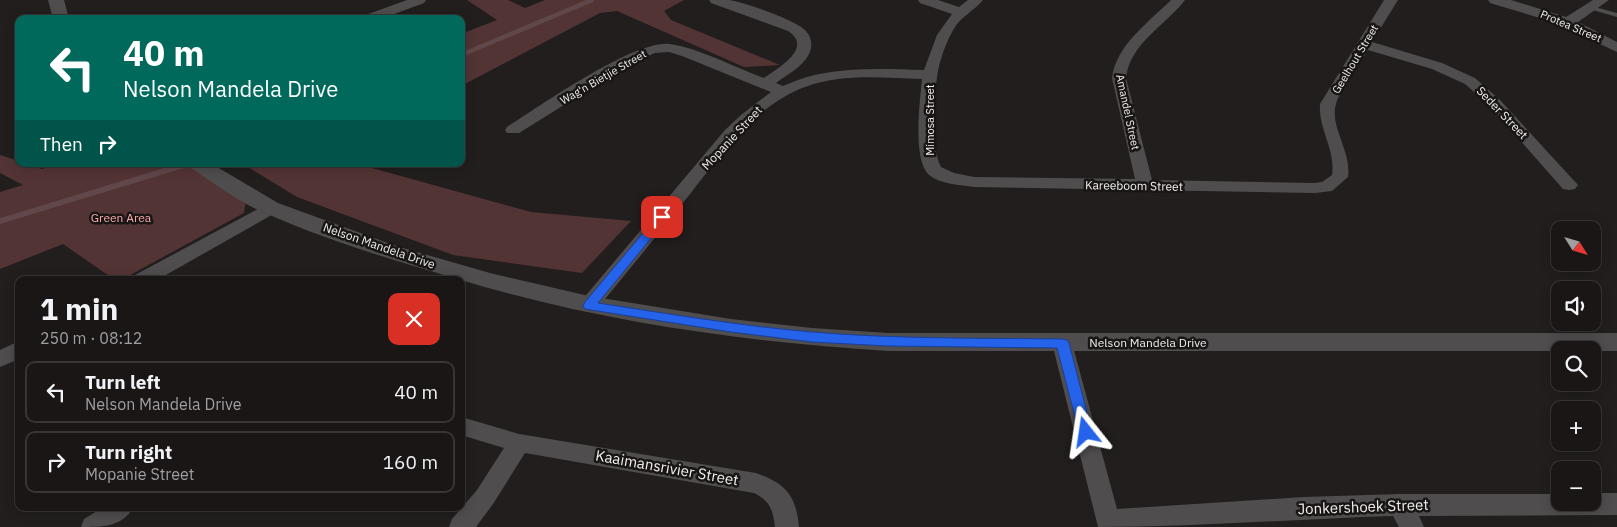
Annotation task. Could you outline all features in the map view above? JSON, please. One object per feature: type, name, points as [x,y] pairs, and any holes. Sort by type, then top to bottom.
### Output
[{"type":"street","points":[[56,0],[59,15]]},
{"type":"street","points":[[379,15],[419,0]]},
{"type":"street","points":[[716,0],[790,27],[802,36],[804,51],[800,57],[766,84]]},
{"type":"street","points":[[925,0],[961,12]]},
{"type":"street","name":"Mimosa Street","points":[[930,164],[927,142],[930,75],[948,29],[961,12],[976,0]]},
{"type":"street","name":"Amandel Street","points":[[1144,186],[1119,78],[1120,68],[1123,60],[1178,0]]},
{"type":"street","name":"Geelhout Street","points":[[1340,177],[1342,162],[1327,122],[1326,113],[1332,97],[1390,0]]},
{"type":"street","name":"Protea Street","points":[[1495,0],[1567,23],[1617,48]]},
{"type":"street","points":[[1567,23],[1596,4]]},
{"type":"street","name":"Seder Street","points":[[1363,44],[1436,66],[1470,81],[1495,103],[1569,185]]},
{"type":"street","name":"Wag'n Bietjie Street","points":[[513,130],[625,61],[653,49],[669,48],[687,53],[782,91]]},
{"type":"street","name":"Mopanie Street","points":[[589,306],[723,143],[766,102],[782,91],[805,82],[850,74],[930,75]]},
{"type":"street","name":"Kareeboom Street","points":[[930,164],[934,170],[943,175],[957,180],[974,182],[1315,188],[1326,187],[1340,177]]},
{"type":"street","name":"Nelson Mandela Drive","points":[[206,169],[271,208],[388,250],[451,270],[589,306],[731,328],[812,337],[888,342],[1617,342]]},
{"type":"street","points":[[149,276],[271,208]]},
{"type":"street","points":[[1062,343],[1110,524]]},
{"type":"street","points":[[0,359],[15,351]]},
{"type":"street","name":"Kaaimansrivier Street","points":[[465,427],[520,443],[756,483],[771,489],[783,501],[787,527]]},
{"type":"street","points":[[461,527],[485,497],[520,443]]},
{"type":"street","name":"Jonkershoek Street","points":[[1110,524],[1302,508],[1400,505],[1617,504]]},
{"type":"street","points":[[1400,505],[1412,527]]},
{"type":"street","points":[[93,527],[117,511]]},
{"type":"lane","points":[[1596,4],[1617,15]]},
{"type":"green space","points":[[467,0],[508,0],[525,8],[545,0],[684,0],[664,11],[671,20],[780,65],[744,67],[617,11],[600,13],[465,84],[465,32],[497,20]]},
{"type":"green space","name":"Green Area","points":[[0,155],[15,160],[15,167],[36,167],[42,169],[47,167],[192,167],[246,200],[244,213],[128,276],[109,276],[63,244],[0,269],[0,192],[23,185],[0,173]]},
{"type":"green space","points":[[248,167],[373,167],[531,212],[631,221],[582,273],[453,255],[297,197]]},
{"type":"waterway","points":[[465,53],[592,0]]},
{"type":"waterway","points":[[0,221],[177,167]]},
{"type":"route","points":[[662,217],[589,306],[731,328],[812,337],[888,342],[1062,343],[1086,432]]}]
